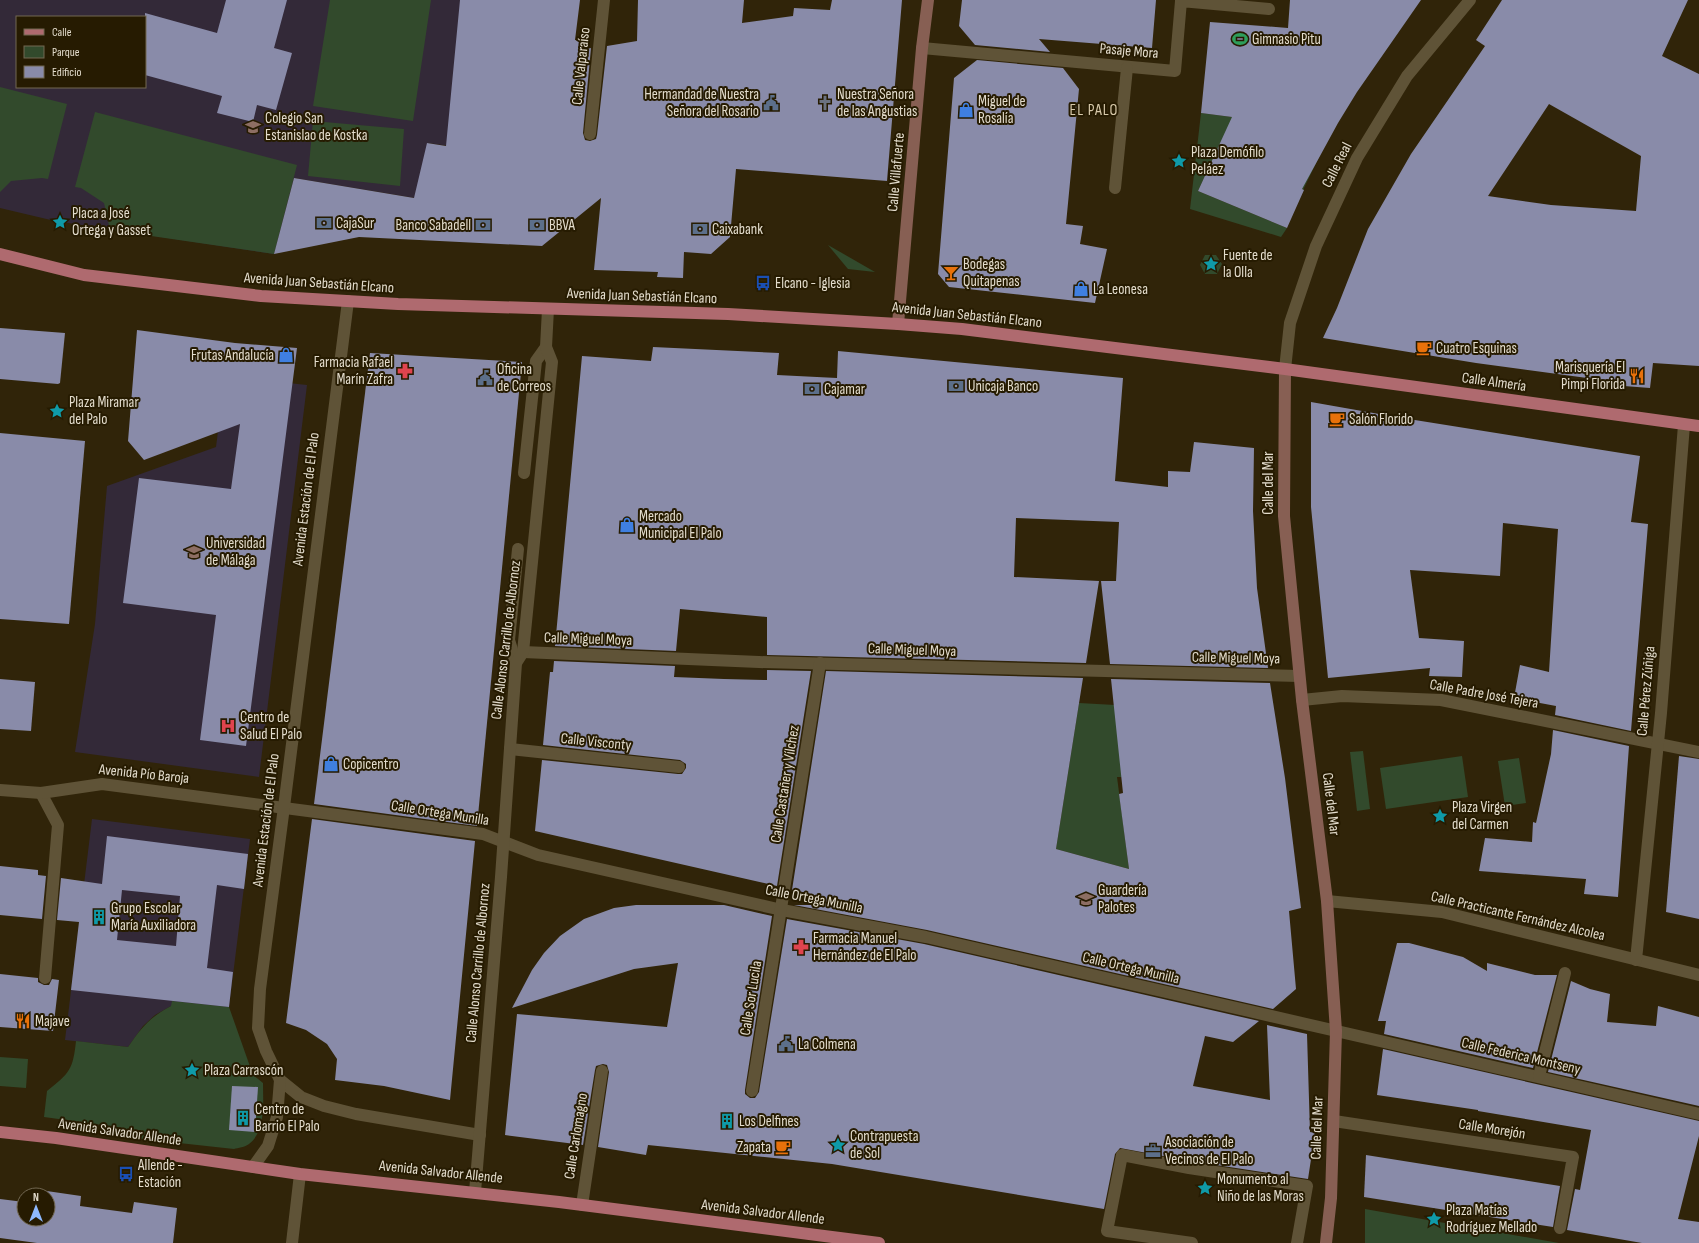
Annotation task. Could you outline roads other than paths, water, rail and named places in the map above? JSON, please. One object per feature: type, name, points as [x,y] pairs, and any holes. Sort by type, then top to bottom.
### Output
[{"type":"main road","name":"Avenida Juan Sebastián Elcano","points":[[0,254],[84,275],[261,296],[548,309],[728,314],[898,324],[962,329],[1285,369]]},
{"type":"main road","name":"Calle Almería","points":[[1285,369],[1699,426]]},
{"type":"main road","name":"Avenida Salvador Allende","points":[[1,1133],[56,1138],[300,1174],[475,1192],[879,1243]]},
{"type":"street","name":"Calle Valparaíso","points":[[590,134],[604,0]]},
{"type":"street","name":"Calle Villafuerte","points":[[898,324],[922,48],[928,0]]},
{"type":"street","name":"Calle Real","points":[[1285,369],[1290,323],[1316,246],[1357,158],[1407,76],[1470,0]]},
{"type":"street","name":"Pasaje Mora","points":[[922,48],[1127,68],[1175,71],[1181,1],[1269,9]]},
{"type":"street","points":[[1115,188],[1127,68]]},
{"type":"street","name":"Avenida Estación de El Palo","points":[[280,1080],[266,1051],[258,1028],[260,989],[348,301]]},
{"type":"street","name":"Calle Alonso Carrillo de Albornoz","points":[[475,1192],[504,842],[516,663],[524,652],[552,362],[546,346],[548,309]]},
{"type":"street","points":[[524,473],[536,361],[546,346]]},
{"type":"street","name":"Calle del Mar","points":[[1285,369],[1284,516],[1302,700],[1327,901],[1336,1032],[1331,1198],[1326,1243]]},
{"type":"street","name":"Calle Pérez Zúñiga","points":[[1636,960],[1658,744],[1684,425]]},
{"type":"street","points":[[516,663],[508,640],[518,549]]},
{"type":"street","name":"Calle Miguel Moya","points":[[524,652],[820,663],[1300,676]]},
{"type":"street","name":"Calle Castañer y Vílchez","points":[[782,910],[820,663]]},
{"type":"street","name":"Calle Padre José Tejera","points":[[1302,700],[1342,696],[1441,700],[1699,752]]},
{"type":"street","name":"Calle Visconty","points":[[510,749],[678,767]]},
{"type":"street","name":"Avenida Pío Baroja","points":[[0,790],[41,794],[102,784],[284,807]]},
{"type":"street","points":[[41,794],[58,825],[45,978]]},
{"type":"street","name":"Calle Ortega Munilla","points":[[284,807],[483,834],[538,855],[782,910],[926,937],[1336,1032]]},
{"type":"street","name":"Calle Practicante Fernández Alcolea","points":[[1327,901],[1442,912],[1699,975]]},
{"type":"street","name":"Calle Sor Lucila","points":[[752,1091],[782,910]]},
{"type":"street","points":[[1539,1076],[1566,973]]},
{"type":"street","name":"Calle Federica Montseny","points":[[1336,1032],[1539,1076],[1699,1114]]},
{"type":"street","name":"Calle Carlomagno","points":[[582,1205],[602,1071]]},
{"type":"street","points":[[280,1080],[301,1097],[324,1106],[356,1114],[480,1135]]},
{"type":"street","points":[[253,1167],[268,1146],[277,1117],[280,1080]]},
{"type":"street","name":"Calle Morejón","points":[[1334,1121],[1573,1157],[1560,1228]]},
{"type":"street","points":[[1192,1243],[1107,1231],[1122,1155],[1189,1168],[1307,1186],[1297,1243]]},
{"type":"street","points":[[292,1243],[300,1174]]},
{"type":"place","name":"Gimnasio Pitu","points":[[1240,39]]},
{"type":"place","name":"Hermandad de Nuestra Señora del Rosario","points":[[771,103]]},
{"type":"place","name":"Nuestra Señora de las Angustias","points":[[825,103]]},
{"type":"place","name":"Miguel de Rosalía","points":[[966,110]]},
{"type":"place","name":"Colegio San Estanislao de Kostka","points":[[253,127]]},
{"type":"place","name":"Plaza Demófilo Peláez","points":[[1179,161]]},
{"type":"place","name":"Placa a José Ortega y Gasset","points":[[60,222]]},
{"type":"place","name":"CajaSur","points":[[324,223]]},
{"type":"place","name":"Banco Sabadell","points":[[483,225]]},
{"type":"place","name":"BBVA","points":[[537,225]]},
{"type":"place","name":"Caixabank","points":[[700,229]]},
{"type":"place","name":"Fuente de la Olla","points":[[1211,264]]},
{"type":"place","name":"Bodegas Quitapenas","points":[[951,273]]},
{"type":"place","name":"Elcano - Iglesia","points":[[763,283]]},
{"type":"place","name":"La Leonesa","points":[[1081,289]]},
{"type":"place","name":"Cuatro Esquinas","points":[[1424,348]]},
{"type":"place","name":"Frutas Andalucía","points":[[286,355]]},
{"type":"place","name":"Farmacia Rafael Marín Zafra","points":[[405,371]]},
{"type":"place","name":"Marisquería El Pimpi Florida","points":[[1637,376]]},
{"type":"place","name":"Oficina de Correos","points":[[485,378]]},
{"type":"place","name":"Unicaja Banco","points":[[956,386]]},
{"type":"place","name":"Cajamar","points":[[812,389]]},
{"type":"place","name":"Plaza Miramar del Palo","points":[[57,411]]},
{"type":"place","name":"Salón Florido","points":[[1337,419]]},
{"type":"place","name":"Mercado Municipal El Palo","points":[[627,525]]},
{"type":"place","name":"Universidad de Málaga","points":[[194,552]]},
{"type":"place","name":"Centro de Salud El Palo","points":[[228,726]]},
{"type":"place","name":"Copicentro","points":[[331,764]]},
{"type":"place","name":"Plaza Virgen del Carmen","points":[[1440,816]]},
{"type":"place","name":"Guardería Palotes","points":[[1086,899]]},
{"type":"place","name":"Grupo Escolar María Auxiliadora","points":[[99,917]]},
{"type":"place","name":"Farmacia Manuel Hernández de El Palo","points":[[801,947]]},
{"type":"place","name":"Majave","points":[[23,1021]]},
{"type":"place","name":"La Colmena","points":[[786,1044]]},
{"type":"place","name":"Plaza Carrascón","points":[[192,1070]]},
{"type":"place","name":"Centro de Barrio El Palo","points":[[243,1118]]},
{"type":"place","name":"Los Delfines","points":[[727,1121]]},
{"type":"place","name":"Contrapuesta de Sol","points":[[838,1145]]},
{"type":"place","name":"Zapata","points":[[783,1147]]},
{"type":"place","name":"Asociación de Vecinos de El Palo","points":[[1153,1151]]},
{"type":"place","name":"Allende - Estación","points":[[126,1174]]},
{"type":"place","name":"Monumento al Niño de las Moras","points":[[1205,1188]]},
{"type":"place","name":"Plaza Matías Rodríguez Mellado","points":[[1434,1219]]},
{"type":"district","name":"EL PALO","points":[[1094,110]]}]
